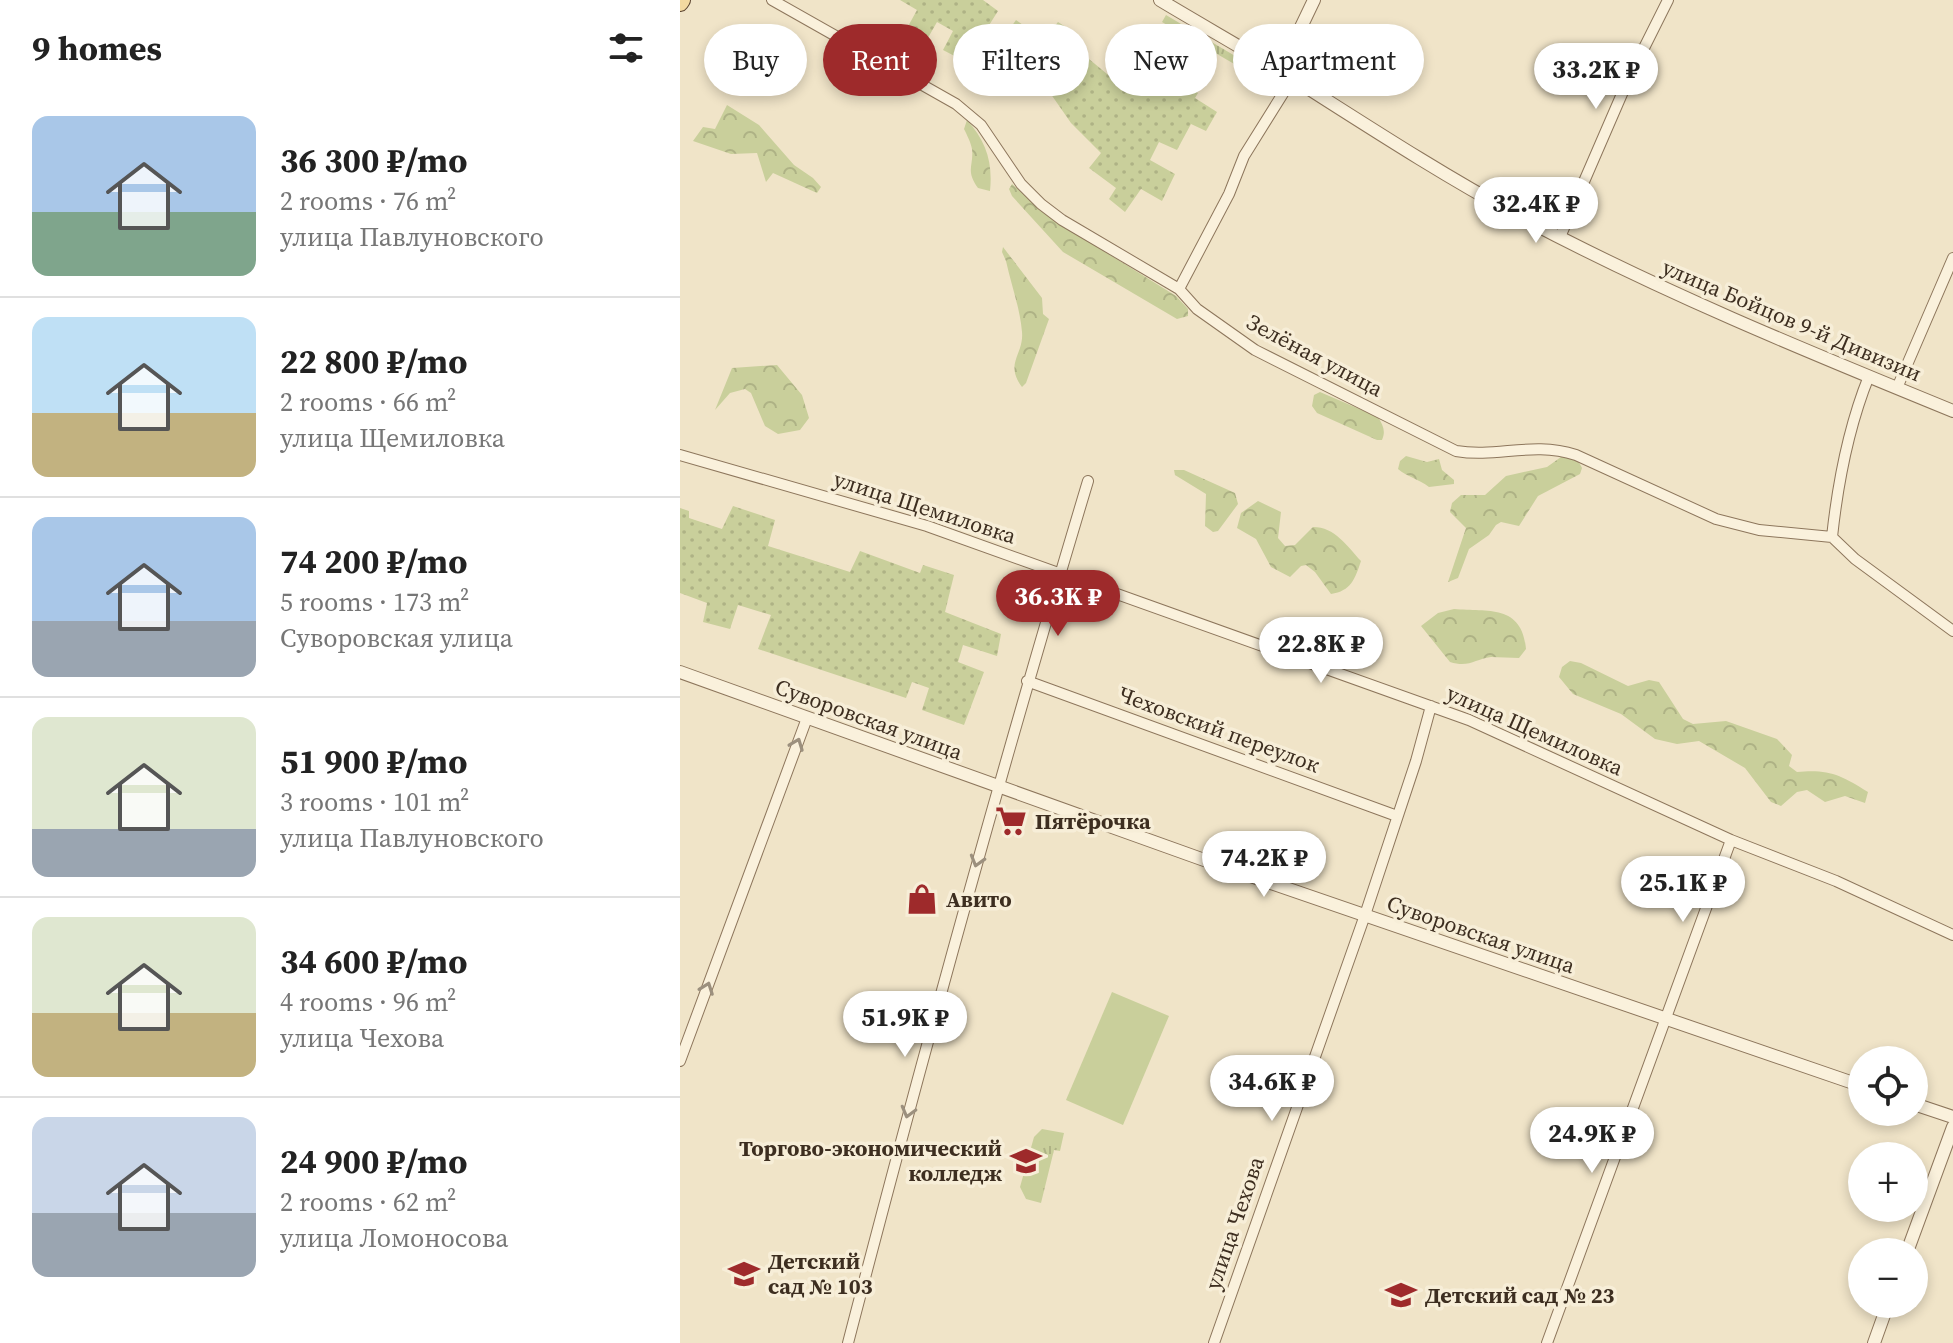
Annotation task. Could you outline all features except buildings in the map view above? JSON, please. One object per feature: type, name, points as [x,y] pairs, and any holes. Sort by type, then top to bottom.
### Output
[{"type":"street","name":"Зелёная улица","points":[[772,0],[964,109],[981,125],[1021,184],[1041,204],[1062,220],[1179,289],[1197,309],[1255,350],[1456,451],[1559,450],[1588,460],[1716,519],[1759,530],[1832,537]]},
{"type":"street","name":"улица Бойцов 9-й Дивизии","points":[[1160,0],[1233,43]]},
{"type":"street","points":[[1303,24],[1314,0]]},
{"type":"street","points":[[1560,237],[1628,80],[1668,0]]},
{"type":"street","points":[[1179,289],[1229,194],[1244,156],[1281,96]]},
{"type":"street","name":"улица Бойцов 9-й Дивизии","points":[[1319,96],[1416,157],[1560,237],[1720,312],[1953,411]]},
{"type":"street","points":[[1897,388],[1953,258]]},
{"type":"street","points":[[1869,376],[1842,463],[1832,537],[1855,559],[1953,631]]},
{"type":"street","name":"улица Щемиловка","points":[[680,455],[927,526],[1469,720],[1731,840],[1836,881],[1953,935]]},
{"type":"street","points":[[848,1343],[951,951],[1000,787],[1027,681],[1088,481]]},
{"type":"street","name":"Суворовская улица","points":[[680,672],[1365,915],[1848,1081]]},
{"type":"street","name":"Чеховский переулок","points":[[1027,681],[1397,816]]},
{"type":"street","name":"улица Чехова","points":[[1214,1343],[1365,915],[1431,706]]},
{"type":"street","points":[[680,1061],[807,718]]},
{"type":"street","points":[[1547,1343],[1731,840]]},
{"type":"street","points":[[1928,1109],[1953,1117]]},
{"type":"street","points":[[1912,1238],[1953,1127]]},
{"type":"street","points":[[1874,1343],[1883,1318]]},
{"type":"green space","points":[[900,0],[983,0],[998,11],[990,24],[953,24],[953,31],[937,22],[909,24],[917,10]]},
{"type":"green space","points":[[1166,15],[1181,24],[1165,24],[1162,22]]},
{"type":"green space","points":[[953,31],[953,55],[943,50]]},
{"type":"green space","points":[[1217,45],[1233,55],[1233,63],[1217,54]]},
{"type":"green space","points":[[1089,59],[1105,72],[1105,96],[1196,96],[1217,112],[1206,131],[1191,124],[1177,150],[1159,142],[1150,160],[1175,174],[1162,201],[1141,189],[1125,212],[1109,199],[1116,188],[1089,168],[1101,153],[1071,123],[1052,96],[1089,96]]},
{"type":"green space","points":[[727,105],[759,125],[794,165],[821,187],[817,193],[773,173],[766,182],[757,153],[731,154],[693,141],[703,127],[715,129]]},
{"type":"green space","points":[[967,120],[987,152],[990,191],[978,188],[972,177],[972,149],[964,129]]},
{"type":"green space","points":[[1012,184],[1054,220],[1176,296],[1188,309],[1188,316],[1177,319],[1063,252],[1012,196],[1009,189]]},
{"type":"green space","points":[[1003,247],[1042,298],[1043,314],[1049,319],[1022,387],[1015,372],[1022,340],[1021,323]]},
{"type":"green space","points":[[777,365],[802,395],[809,418],[800,430],[778,434],[765,426],[751,393],[745,389],[730,393],[715,410],[732,368]]},
{"type":"green space","points":[[1320,392],[1378,417],[1383,428],[1382,440],[1317,413],[1312,406],[1314,395]]},
{"type":"green space","points":[[1406,456],[1427,462],[1439,459],[1442,470],[1454,480],[1454,484],[1429,487],[1405,474],[1398,469],[1400,461]]},
{"type":"green space","points":[[1561,457],[1579,462],[1582,468],[1580,474],[1538,496],[1519,526],[1501,522],[1496,525],[1489,535],[1469,549],[1458,578],[1448,582],[1466,528],[1450,512],[1452,503],[1461,495],[1485,495],[1506,476],[1547,467]]},
{"type":"green space","points":[[1174,470],[1184,470],[1235,493],[1238,504],[1218,531],[1213,532],[1205,526],[1206,494],[1175,475]]},
{"type":"green space","points":[[1258,501],[1281,512],[1278,538],[1285,546],[1295,545],[1313,527],[1328,530],[1340,538],[1361,561],[1351,583],[1331,594],[1306,565],[1290,577],[1271,567],[1256,539],[1237,528],[1241,513]]},
{"type":"green space","points":[[733,506],[775,520],[768,546],[850,572],[860,551],[920,573],[923,565],[954,575],[945,612],[1001,634],[997,656],[963,645],[958,662],[984,672],[964,725],[922,710],[929,688],[912,682],[906,698],[758,649],[771,615],[738,605],[730,629],[703,622],[707,603],[680,593],[680,508],[689,511],[689,518],[722,529]]},
{"type":"green space","points":[[1454,609],[1491,611],[1510,617],[1523,634],[1526,649],[1519,658],[1491,657],[1462,664],[1450,662],[1421,626],[1438,613]]},
{"type":"green space","points":[[1570,661],[1581,663],[1628,686],[1649,680],[1659,682],[1683,719],[1693,724],[1726,721],[1777,739],[1792,755],[1789,766],[1797,772],[1818,771],[1842,777],[1868,792],[1865,803],[1845,796],[1825,802],[1807,790],[1797,792],[1781,806],[1771,802],[1745,768],[1699,741],[1677,744],[1655,739],[1621,714],[1573,694],[1559,677],[1562,667]]},
{"type":"green space","points":[[1112,992],[1169,1016],[1123,1125],[1066,1100]]},
{"type":"green space","points":[[1042,1129],[1064,1133],[1060,1151],[1054,1150],[1041,1203],[1026,1199],[1020,1187],[1034,1137]]},
{"type":"place","name":"Пятёрочка","points":[[1011,821]]},
{"type":"place","name":"Авито","points":[[922,899]]},
{"type":"place","name":"Торгово-экономический колледж","points":[[1026,1161]]},
{"type":"place","name":"Детский сад № 103","points":[[744,1274]]},
{"type":"place","name":"Детский сад № 23","points":[[1401,1295]]}]
